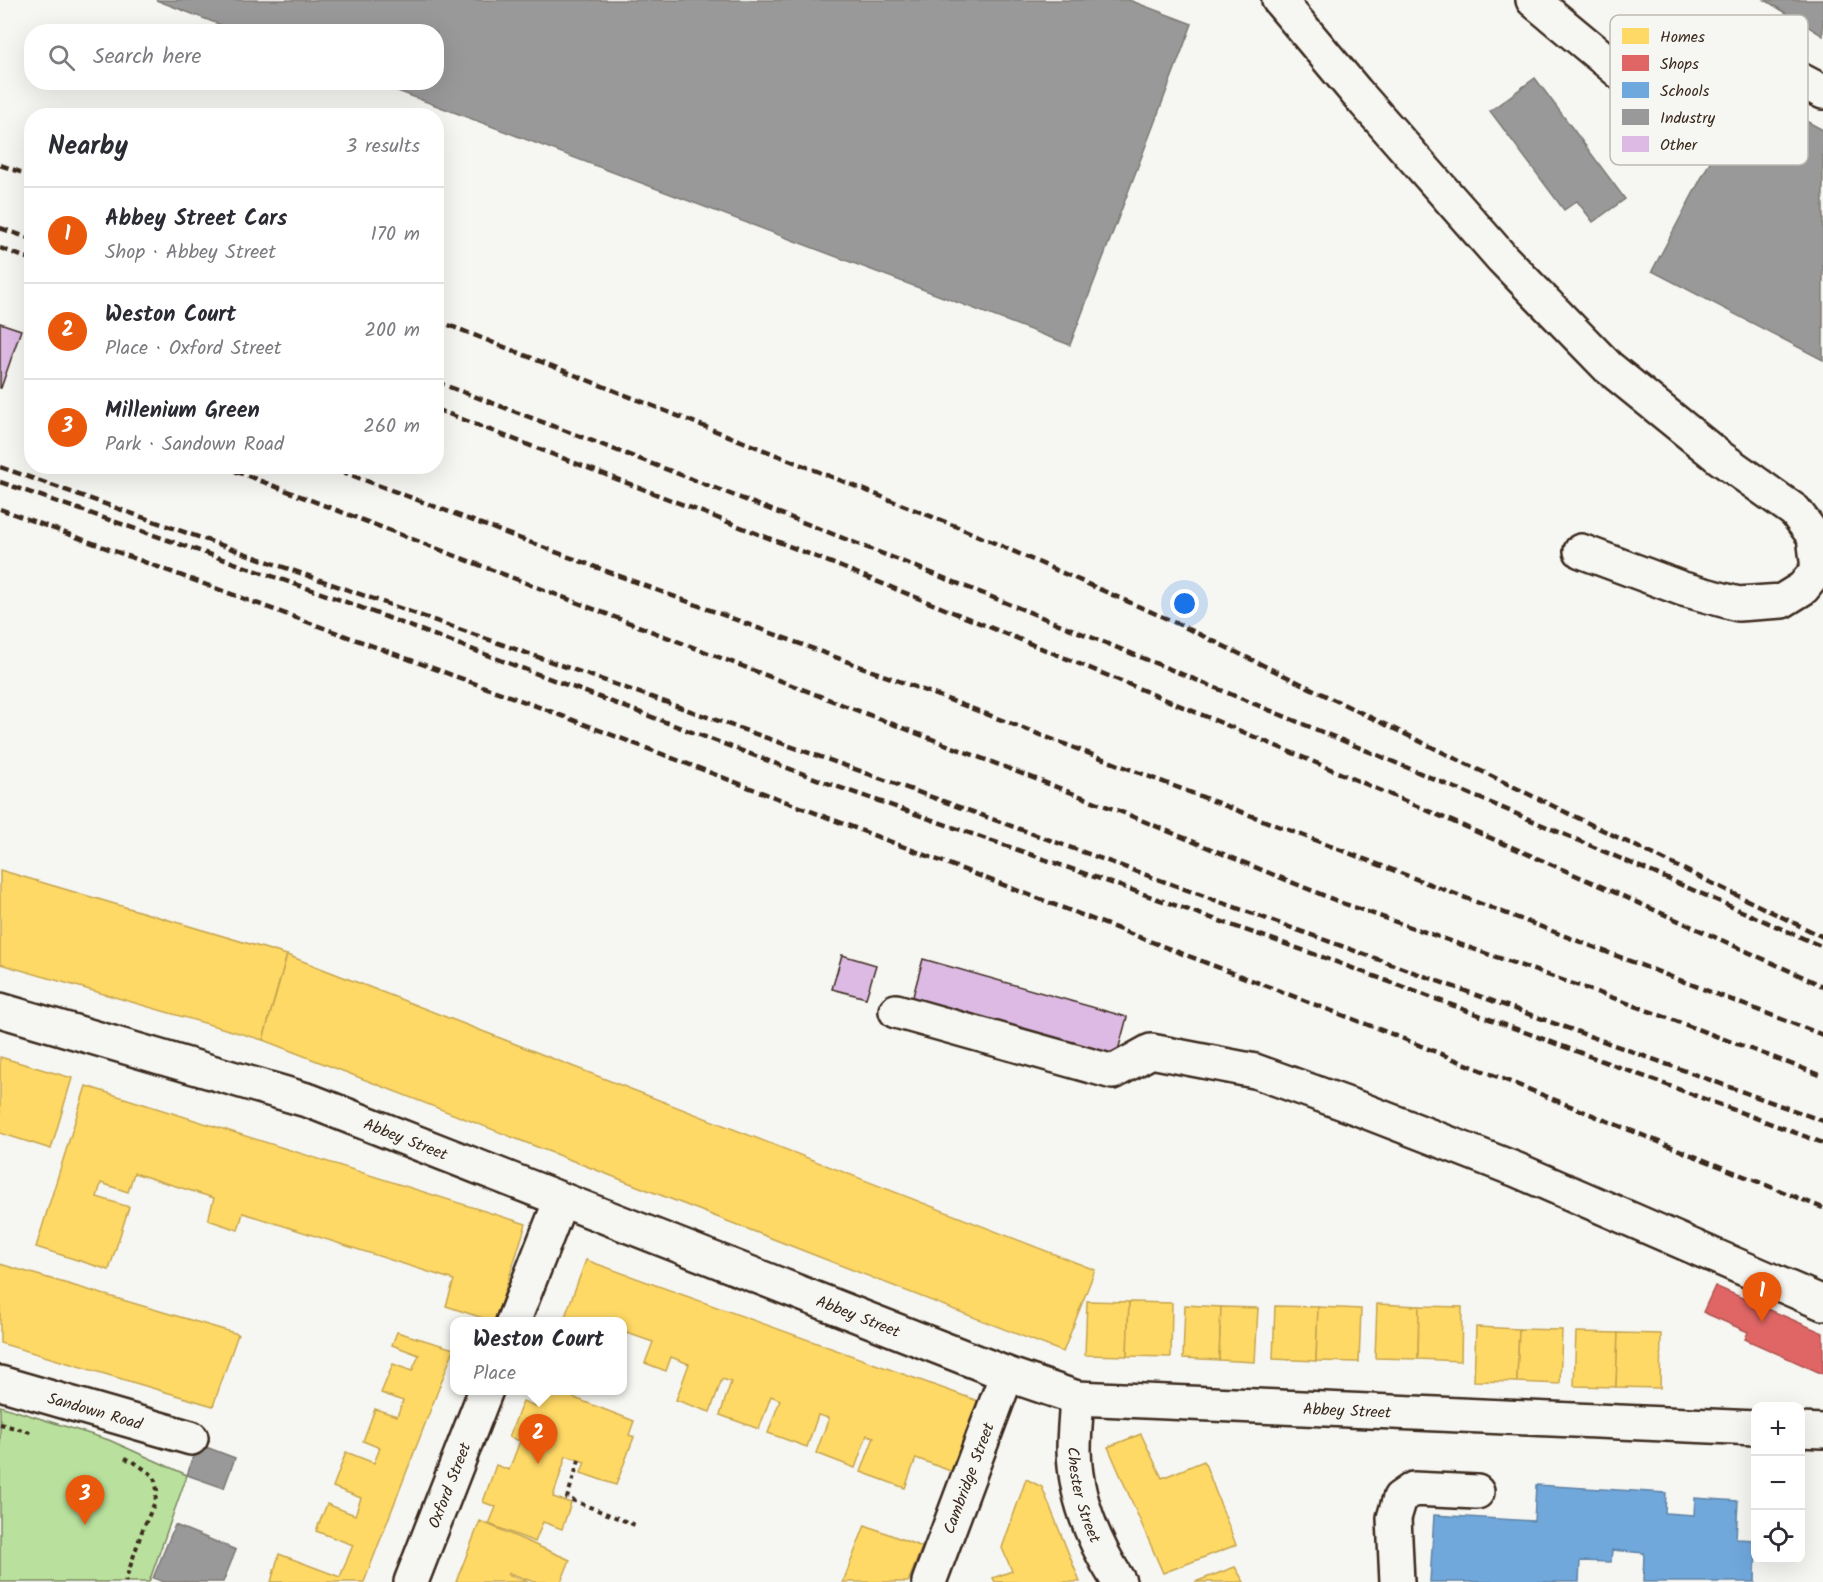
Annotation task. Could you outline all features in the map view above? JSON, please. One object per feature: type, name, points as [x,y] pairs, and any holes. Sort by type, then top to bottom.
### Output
[{"type":"street","points":[[1279,0],[1356,92],[1502,258],[1608,367],[1719,457],[1795,511],[1814,536],[1818,569],[1803,588],[1782,601],[1738,604],[1683,589],[1581,551]]},
{"type":"street","points":[[1533,0],[1610,64]]},
{"type":"street","points":[[1808,84],[1823,92]]},
{"type":"street","name":"Abbey Street","points":[[0,1010],[310,1101],[1007,1374],[1077,1398],[1751,1428]]},
{"type":"street","points":[[896,1011],[1113,1072],[1151,1051],[1255,1071],[1517,1170],[1823,1303]]},
{"type":"street","points":[[515,1317],[561,1200]]},
{"type":"street","name":"Cambridge Street","points":[[929,1582],[1007,1374]]},
{"type":"street","name":"Sandown Road","points":[[0,1383],[190,1438]]},
{"type":"street","name":"Oxford Street","points":[[411,1582],[484,1395]]},
{"type":"street","name":"Chester Street","points":[[1077,1398],[1074,1452],[1082,1502],[1102,1556],[1119,1582]]},
{"type":"street","points":[[1805,1430],[1823,1431]]},
{"type":"street","points":[[1397,1582],[1394,1518],[1400,1498],[1413,1489],[1477,1491]]},
{"type":"path","points":[[0,1424],[38,1433]]},
{"type":"path","points":[[124,1458],[154,1476],[157,1490],[125,1582]]},
{"type":"path","points":[[579,1460],[567,1498],[635,1525]]},
{"type":"green space","points":[[0,1406],[109,1440],[187,1475],[149,1582],[0,1582]]},
{"type":"building: Homes","points":[[0,870],[287,955],[263,1040],[0,964]]},
{"type":"building: Homes","points":[[287,955],[1095,1270],[1063,1352],[263,1040]]},
{"type":"building: Homes","points":[[0,1057],[72,1078],[51,1149],[0,1133]]},
{"type":"building: Homes","points":[[86,1086],[526,1224],[497,1317],[480,1317],[446,1306],[454,1280],[243,1213],[238,1230],[208,1220],[214,1198],[134,1173],[128,1192],[101,1183],[97,1197],[129,1207],[109,1270],[36,1247]]},
{"type":"building: Homes","points":[[586,1260],[978,1401],[953,1472],[916,1458],[905,1488],[861,1472],[874,1437],[867,1435],[855,1468],[816,1453],[829,1418],[818,1415],[807,1447],[768,1433],[780,1400],[771,1396],[759,1429],[720,1415],[731,1382],[722,1379],[710,1412],[676,1400],[689,1364],[671,1357],[666,1371],[645,1363],[653,1342],[627,1333],[627,1317],[565,1317]]},
{"type":"building: Homes","points":[[0,1264],[238,1334],[213,1406],[0,1343]]},
{"type":"building: Homes","points":[[1087,1301],[1129,1302],[1127,1356],[1085,1355]]},
{"type":"building: Homes","points":[[1129,1302],[1172,1303],[1171,1357],[1127,1356]]},
{"type":"building: Homes","points":[[1377,1304],[1419,1306],[1418,1359],[1375,1358]]},
{"type":"building: Homes","points":[[1185,1305],[1221,1307],[1219,1360],[1183,1358]]},
{"type":"building: Homes","points":[[1275,1306],[1318,1307],[1316,1361],[1273,1359]]},
{"type":"building: Homes","points":[[1419,1306],[1462,1307],[1461,1361],[1418,1359]]},
{"type":"building: Homes","points":[[1221,1307],[1258,1308],[1255,1362],[1219,1360]]},
{"type":"building: Homes","points":[[1318,1307],[1361,1309],[1359,1362],[1316,1361]]},
{"type":"building: Homes","points":[[1476,1327],[1519,1329],[1517,1382],[1474,1381]]},
{"type":"building: Homes","points":[[1519,1329],[1562,1330],[1560,1384],[1517,1382]]},
{"type":"building: Homes","points":[[397,1332],[450,1348],[450,1359],[364,1582],[271,1582],[279,1554],[340,1577],[353,1545],[316,1531],[327,1504],[355,1515],[361,1498],[333,1487],[346,1452],[374,1463],[380,1448],[363,1441],[375,1409],[397,1416],[403,1401],[381,1393],[393,1364],[412,1371],[419,1355],[392,1345]]},
{"type":"building: Homes","points":[[1576,1332],[1618,1333],[1616,1387],[1574,1386]]},
{"type":"building: Homes","points":[[1618,1333],[1661,1334],[1660,1388],[1616,1387]]},
{"type":"building: Homes","points":[[539,1395],[567,1395],[634,1421],[629,1435],[634,1437],[616,1485],[581,1473],[585,1462],[566,1456],[553,1497],[571,1503],[562,1529],[543,1522],[535,1542],[489,1524],[496,1507],[483,1502],[496,1465],[509,1470],[520,1441],[509,1437],[523,1401],[535,1406]]},
{"type":"building: Homes","points":[[1141,1434],[1162,1478],[1204,1461],[1236,1545],[1163,1573],[1108,1447]]},
{"type":"building: Homes","points":[[1026,1479],[1042,1487],[1080,1582],[995,1582],[993,1578],[1012,1571],[1002,1548]]},
{"type":"building: Homes","points":[[480,1521],[570,1560],[561,1582],[534,1582],[509,1573],[508,1575],[528,1582],[456,1582]]},
{"type":"building: Homes","points":[[865,1525],[922,1547],[908,1582],[843,1582]]},
{"type":"building: Homes","points":[[1235,1567],[1244,1582],[1195,1582]]},
{"type":"building: Shops","points":[[1715,1286],[1823,1333],[1823,1374],[1745,1339],[1748,1332],[1703,1312]]},
{"type":"building: Schools","points":[[1536,1485],[1666,1493],[1665,1513],[1694,1515],[1695,1498],[1738,1501],[1736,1539],[1751,1540],[1751,1564],[1755,1564],[1755,1582],[1643,1582],[1644,1553],[1612,1550],[1611,1562],[1580,1561],[1579,1582],[1430,1582],[1434,1515],[1534,1521]]},
{"type":"building: Industry","points":[[156,0],[1129,0],[1192,24],[1070,345],[395,90],[444,90],[444,24],[218,24]]},
{"type":"building: Industry","points":[[1765,0],[1823,0],[1823,36],[1808,27],[1808,15],[1789,15]]},
{"type":"building: Industry","points":[[1535,78],[1625,199],[1593,222],[1577,201],[1564,210],[1490,111]]},
{"type":"building: Industry","points":[[1808,122],[1823,130],[1823,360],[1652,271],[1708,165],[1808,165]]},
{"type":"building: Industry","points":[[198,1444],[235,1458],[224,1488],[187,1475]]},
{"type":"building: Industry","points":[[175,1525],[236,1550],[223,1582],[164,1582],[153,1578]]},
{"type":"building: Other","points":[[0,323],[21,330],[1,388],[0,388]]},
{"type":"building: Other","points":[[842,955],[876,965],[866,998],[832,989]]},
{"type":"building: Other","points":[[923,959],[1127,1017],[1116,1058],[912,1000]]},
{"type":"railway","points":[[0,165],[24,173]]},
{"type":"railway","points":[[0,228],[24,236]]},
{"type":"railway","points":[[0,248],[24,257]]},
{"type":"railway","points":[[444,323],[958,527],[1172,621],[1823,937]]},
{"type":"railway","points":[[444,385],[786,516],[1134,654],[1479,798],[1823,947]]},
{"type":"railway","points":[[444,412],[779,542],[1127,684],[1476,832],[1823,986]]},
{"type":"railway","points":[[0,467],[838,763],[1823,1121]]},
{"type":"railway","points":[[243,474],[1124,813],[1342,903],[1622,1001],[1823,1076]]},
{"type":"railway","points":[[348,474],[960,704],[1823,1035]]},
{"type":"railway","points":[[0,482],[338,599],[830,784],[1328,959],[1823,1143]]},
{"type":"railway","points":[[0,509],[547,710],[1384,1031],[1823,1208]]},
{"type":"place","name":"Abbey Street Cars","points":[[1762,1322]]},
{"type":"place","name":"Weston Court","points":[[538,1464]]},
{"type":"place","name":"Millenium Green","points":[[85,1525]]}]
